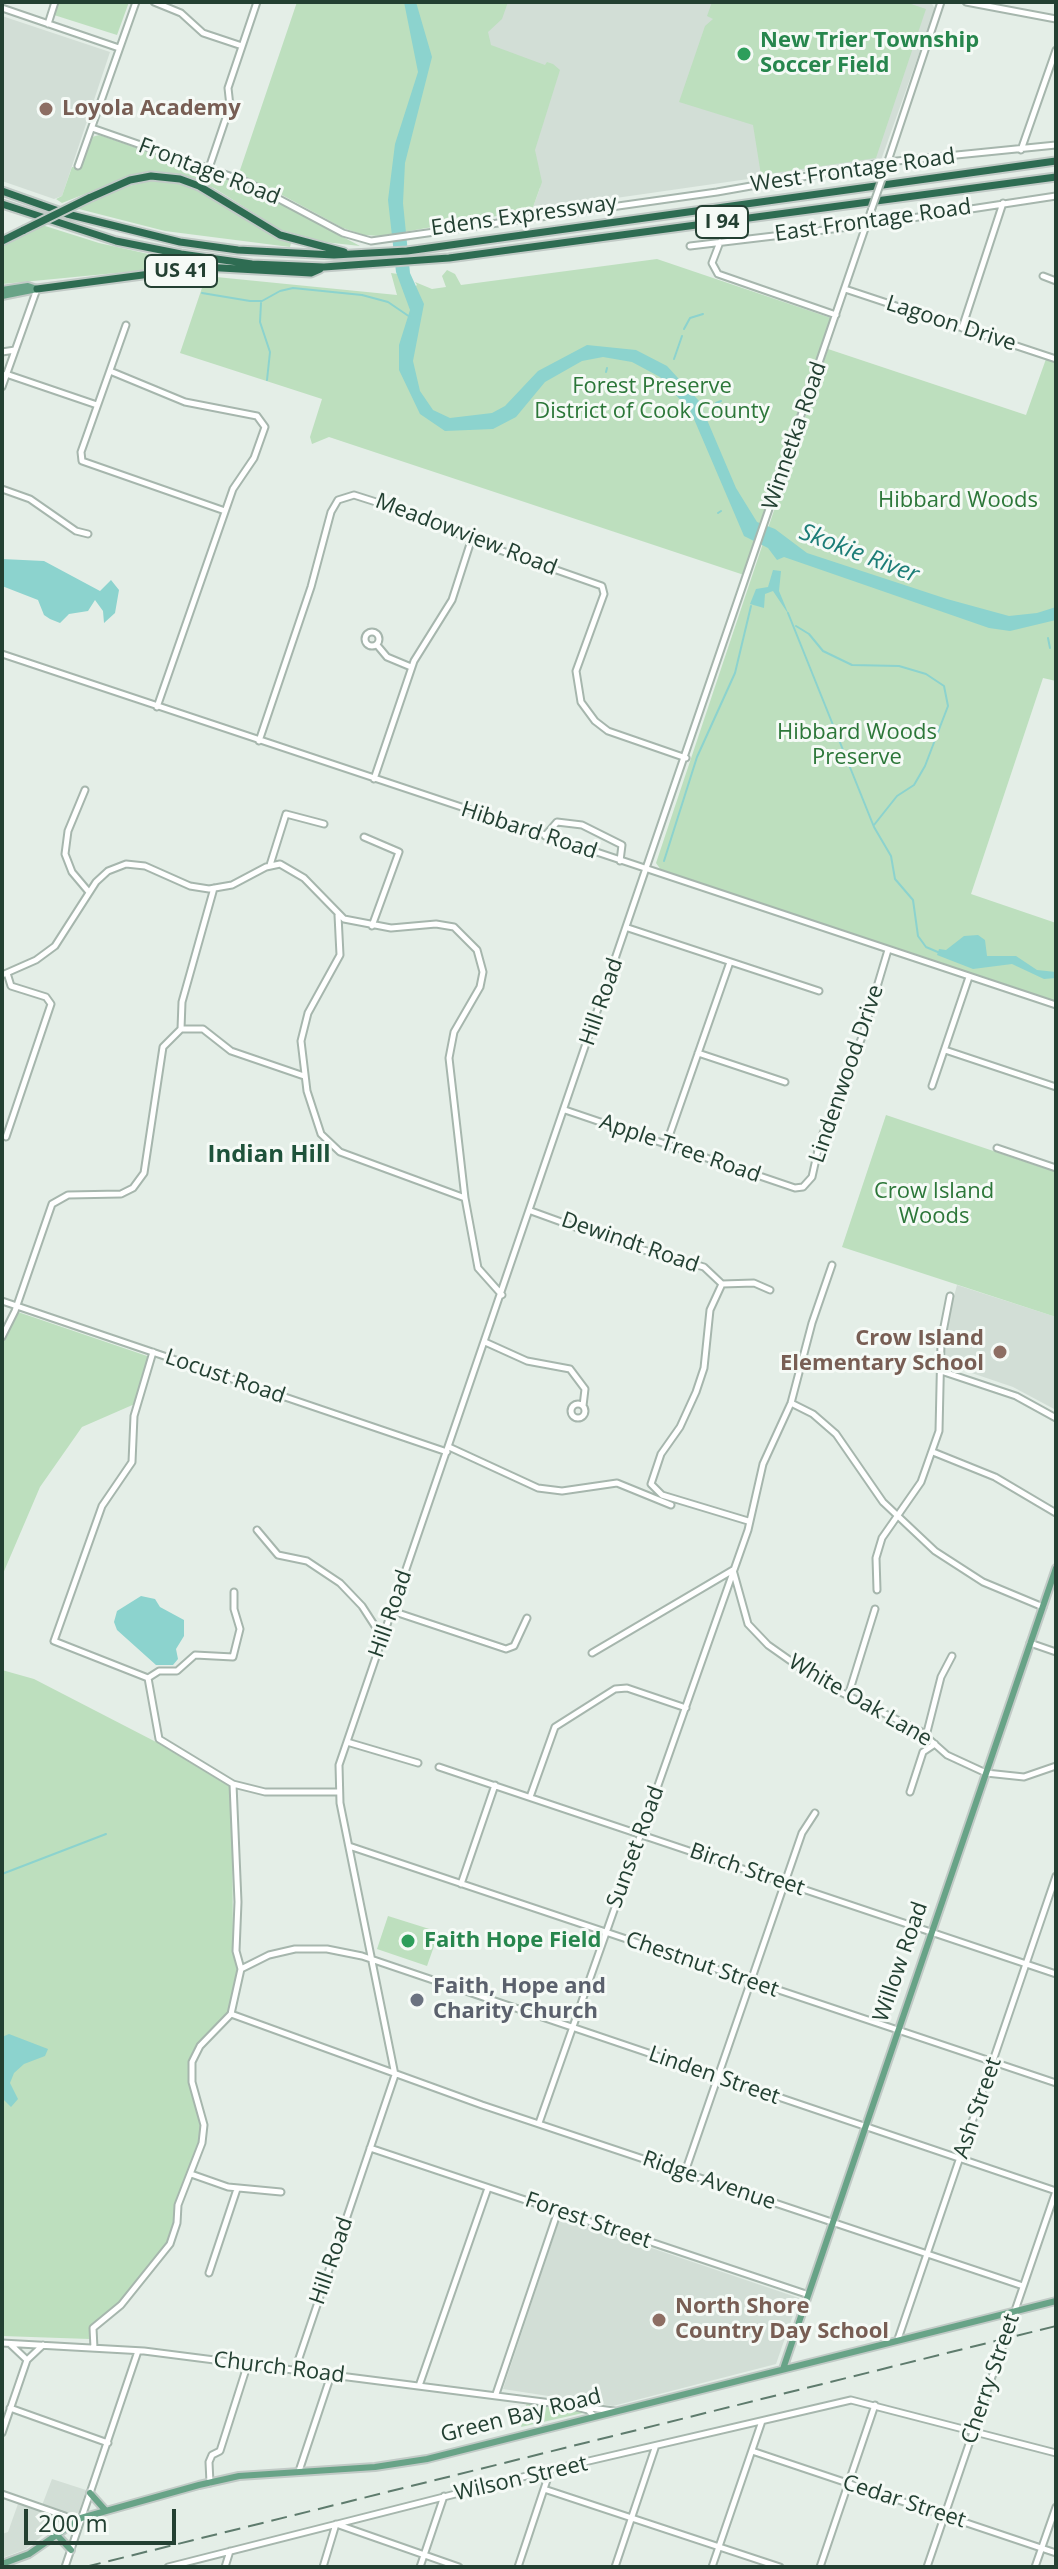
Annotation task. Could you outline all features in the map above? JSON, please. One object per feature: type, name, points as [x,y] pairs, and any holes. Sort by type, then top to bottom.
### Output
[{"type":"highway","name":"Edens Expressway","points":[[2,191],[67,214],[180,242],[251,251],[350,254],[407,251],[1056,161]]},
{"type":"highway","points":[[2,241],[130,180],[151,176],[180,179],[199,186],[280,235],[350,254]]},
{"type":"highway","name":"Edens Expressway","points":[[2,204],[116,241],[181,254],[252,264],[324,267],[409,263],[1056,177]]},
{"type":"highway","name":"US 41","points":[[37,289],[203,267],[311,273],[324,267]]},
{"type":"main road","name":"US 41","points":[[2,290],[28,286],[37,289]]},
{"type":"main road","name":"US 41","points":[[2,296],[37,289]]},
{"type":"main road","name":"Willow Road","points":[[783,2369],[806,2294],[1056,1568]]},
{"type":"main road","name":"Green Bay Road","points":[[2,2564],[29,2554],[81,2518],[210,2483],[239,2476],[375,2467],[427,2459],[1056,2301]]},
{"type":"main road","points":[[90,2493],[106,2511]]},
{"type":"main road","points":[[56,2534],[71,2550]]},
{"type":"street","points":[[48,24],[55,2]]},
{"type":"street","points":[[78,166],[136,2]]},
{"type":"street","points":[[154,2],[181,13],[203,33],[242,46]]},
{"type":"street","points":[[209,168],[230,106],[228,88],[257,2]]},
{"type":"street","name":"Winnetka Road","points":[[648,870],[941,2]]},
{"type":"street","points":[[966,2],[1056,19]]},
{"type":"street","points":[[2,8],[119,48]]},
{"type":"street","points":[[1021,150],[1056,50]]},
{"type":"street","name":"Frontage Road","points":[[92,128],[209,168],[273,194],[352,237],[391,239],[461,228]]},
{"type":"street","name":"West Frontage Road","points":[[461,228],[717,192],[887,162],[1056,145]]},
{"type":"street","name":"East Frontage Road","points":[[690,246],[866,225],[1056,196]]},
{"type":"street","points":[[962,328],[1003,203]]},
{"type":"street","points":[[720,241],[712,263],[718,274],[836,315]]},
{"type":"street","points":[[1043,276],[1056,281]]},
{"type":"street","points":[[2,387],[37,289]]},
{"type":"street","name":"Lagoon Drive","points":[[845,289],[1056,359]]},
{"type":"street","points":[[126,325],[81,452],[84,463],[225,511]]},
{"type":"street","points":[[2,352],[15,350]]},
{"type":"street","points":[[110,371],[168,397],[263,420],[264,431],[256,454],[235,484],[157,707]]},
{"type":"street","points":[[6,374],[97,405]]},
{"type":"street","points":[[2,489],[36,502],[76,531],[88,534]]},
{"type":"street","name":"Meadowview Road","points":[[259,741],[304,610],[331,512],[338,500],[349,495],[365,497],[420,516],[471,540],[602,586],[604,594],[576,671],[581,702],[595,721],[608,731],[686,758]]},
{"type":"street","points":[[374,779],[411,667],[421,646],[452,600],[471,540]]},
{"type":"street","points":[[377,645],[387,657],[411,667]]},
{"type":"street","name":"Hibbard Road","points":[[2,654],[1056,1005]]},
{"type":"street","points":[[85,790],[68,831],[65,854],[72,872],[88,891]]},
{"type":"street","points":[[270,865],[286,814],[324,824]]},
{"type":"street","points":[[545,836],[557,822],[582,825],[617,841],[622,850],[620,861]]},
{"type":"street","points":[[364,837],[399,852],[372,926]]},
{"type":"street","points":[[6,1137],[51,1004],[46,997],[11,986],[4,974],[55,946],[88,891],[108,871],[126,864],[145,866],[197,888],[214,888],[241,881],[270,865],[285,866],[304,878],[338,915],[372,926],[448,925],[468,937],[480,958],[481,983],[458,1023],[449,1058],[465,1198],[478,1268],[502,1295]]},
{"type":"street","name":"Hill Road","points":[[295,2370],[395,2075],[348,1846],[338,1792],[338,1773],[648,870]]},
{"type":"street","points":[[2,1337],[17,1306],[55,1201],[68,1195],[115,1196],[133,1188],[141,1178],[163,1047],[181,1029],[182,1002],[214,888]]},
{"type":"street","points":[[338,915],[341,950],[304,1025],[301,1050],[304,1076],[317,1125],[332,1148],[465,1198]]},
{"type":"street","points":[[628,928],[819,991]]},
{"type":"street","name":"Lindenwood Drive","points":[[795,1188],[805,1185],[812,1177],[820,1141],[862,1037],[888,950]]},
{"type":"street","points":[[666,1145],[730,962]]},
{"type":"street","points":[[932,1086],[969,977]]},
{"type":"street","points":[[181,1029],[203,1029],[231,1051],[304,1076]]},
{"type":"street","points":[[945,1050],[1056,1087]]},
{"type":"street","points":[[698,1053],[785,1082]]},
{"type":"street","name":"Apple Tree Road","points":[[565,1110],[795,1188]]},
{"type":"street","points":[[997,1148],[1056,1168]]},
{"type":"street","name":"Dewindt Road","points":[[531,1211],[622,1244],[704,1267],[722,1284],[754,1283],[770,1290]]},
{"type":"street","name":"Sunset Road","points":[[539,2123],[733,1570],[763,1464],[791,1403],[812,1323],[832,1265]]},
{"type":"street","name":"Dewindt Road","points":[[722,1284],[710,1310],[704,1368],[696,1392],[680,1427],[661,1454],[651,1484],[662,1495],[748,1521]]},
{"type":"street","points":[[877,1590],[878,1549],[921,1482],[933,1452],[942,1407],[942,1329],[950,1296]]},
{"type":"street","name":"Locust Road","points":[[2,1301],[448,1450],[538,1488],[562,1491],[617,1483],[671,1505]]},
{"type":"street","points":[[485,1342],[527,1361],[570,1369],[585,1389],[583,1406]]},
{"type":"street","points":[[148,1678],[60,1646],[53,1635],[68,1605],[102,1506],[129,1469],[133,1456],[134,1416],[153,1352]]},
{"type":"street","points":[[941,1371],[1016,1396],[1056,1418]]},
{"type":"street","points":[[791,1403],[813,1414],[836,1434],[867,1482],[897,1517],[967,1574],[1043,1607]]},
{"type":"street","points":[[933,1452],[981,1470],[1056,1513]]},
{"type":"street","points":[[257,1530],[278,1555],[307,1561],[340,1583],[366,1611],[383,1638]]},
{"type":"street","points":[[592,1653],[733,1570]]},
{"type":"street","name":"White Oak Lane","points":[[733,1570],[748,1624],[798,1668],[926,1736],[947,1755],[986,1773],[1024,1777],[1056,1766]]},
{"type":"street","points":[[148,1678],[159,1671],[180,1669],[195,1655],[233,1657],[240,1629],[234,1609],[234,1592]]},
{"type":"street","points":[[848,1696],[875,1609]]},
{"type":"street","points":[[392,1611],[506,1649],[514,1646],[527,1618]]},
{"type":"street","points":[[1030,1643],[1056,1652]]},
{"type":"street","points":[[926,1736],[941,1677],[952,1656]]},
{"type":"street","points":[[148,1678],[159,1739],[233,1784],[265,1792],[338,1792]]},
{"type":"street","points":[[530,1797],[555,1727],[615,1689],[627,1688],[686,1708]]},
{"type":"street","points":[[347,1742],[418,1763]]},
{"type":"street","points":[[910,1792],[923,1752],[935,1744]]},
{"type":"street","name":"Birch Street","points":[[439,1767],[1056,1974]]},
{"type":"street","points":[[94,2348],[93,2328],[121,2305],[138,2280],[167,2250],[204,2125],[192,2082],[192,2062],[200,2046],[231,2014],[241,1969],[236,1951],[238,1902],[233,1784]]},
{"type":"street","points":[[461,1884],[495,1785]]},
{"type":"street","points":[[685,2172],[802,1833],[815,1813]]},
{"type":"street","name":"Chestnut Street","points":[[348,1846],[1056,2083]]},
{"type":"street","name":"Ash Street","points":[[898,2339],[1056,1876]]},
{"type":"street","name":"Linden Street","points":[[241,1969],[269,1955],[295,1949],[327,1949],[372,1960],[1056,2191]]},
{"type":"street","name":"Ridge Avenue","points":[[231,2014],[269,2031],[307,2039],[328,2051],[395,2075],[1023,2286]]},
{"type":"street","name":"Forest Street","points":[[370,2148],[806,2294]]},
{"type":"street","points":[[191,2174],[237,2189],[281,2192]]},
{"type":"street","points":[[420,2384],[488,2188]]},
{"type":"street","points":[[209,2273],[237,2189]]},
{"type":"street","name":"Cherry Street","points":[[927,2567],[1056,2191]]},
{"type":"street","points":[[496,2394],[558,2211]]},
{"type":"street","name":"Church Road","points":[[2,2343],[138,2351],[248,2363],[614,2411]]},
{"type":"street","points":[[10,2344],[27,2360]]},
{"type":"street","points":[[2,2433],[27,2360],[44,2345]]},
{"type":"street","points":[[65,2567],[138,2351]]},
{"type":"street","points":[[210,2483],[209,2462],[212,2455],[220,2451],[248,2363]]},
{"type":"street","points":[[299,2471],[331,2375]]},
{"type":"street","name":"Wilson Street","points":[[168,2567],[444,2496],[846,2400],[1056,2453]]},
{"type":"street","name":"Church Road","points":[[555,2402],[585,2409],[594,2416]]},
{"type":"street","points":[[820,2567],[875,2405]]},
{"type":"street","points":[[10,2408],[108,2443]]},
{"type":"street","points":[[712,2567],[762,2421]]},
{"type":"street","points":[[615,2567],[655,2448]]},
{"type":"street","name":"Cedar Street","points":[[752,2451],[1056,2553]]},
{"type":"street","points":[[518,2567],[550,2470]]},
{"type":"street","points":[[544,2489],[780,2567]]},
{"type":"street","points":[[2,2494],[65,2516],[70,2523]]},
{"type":"street","points":[[420,2567],[444,2496]]},
{"type":"street","points":[[1035,2567],[1056,2507]]},
{"type":"street","points":[[323,2567],[336,2524],[459,2567]]},
{"type":"street","points":[[225,2567],[230,2551]]},
{"type":"shaded area","points":[[498,2],[931,2],[935,9],[881,160],[532,210],[540,188],[483,46]]},
{"type":"shaded area","name":"Loyola Academy","points":[[2,16],[110,52],[62,196],[54,199],[2,181]]},
{"type":"shaded area","name":"Crow Island Elementary School","points":[[957,1285],[1056,1317],[1056,1410],[1013,1387],[954,1367],[945,1369],[945,1329]]},
{"type":"shaded area","name":"North Shore Country Day School","points":[[560,2217],[799,2298],[776,2364],[613,2406],[503,2389]]},
{"type":"shaded area","points":[[52,2479],[86,2490],[79,2512],[60,2521],[26,2549],[2,2558],[2,2534],[8,2532],[19,2501],[41,2508]]},
{"type":"green space","points":[[58,2],[129,2],[117,35],[54,15]]},
{"type":"green space","points":[[297,2],[508,2],[502,19],[488,32],[491,45],[545,65],[547,62],[553,64],[560,70],[535,150],[542,182],[532,210],[380,236],[364,235],[343,228],[269,188],[238,176]]},
{"type":"green space","points":[[712,2],[905,2],[926,9],[876,158],[761,175],[753,125],[679,102],[705,26],[713,19],[707,16]]},
{"type":"green space","points":[[99,135],[245,185],[360,246],[324,242],[281,230],[214,188],[175,174],[133,175],[62,203],[56,199],[62,196],[72,167],[81,168],[92,137]]},
{"type":"green space","points":[[150,181],[174,182],[199,190],[269,234],[291,243],[290,247],[165,231],[75,208],[116,189]]},
{"type":"green space","points":[[42,225],[99,243],[189,263],[189,266],[2,284],[2,245]]},
{"type":"green space","name":"Forest Preserve District of Cook County","points":[[657,259],[831,318],[744,575],[329,437],[312,444],[310,437],[322,399],[180,353],[206,276],[397,295],[391,273],[398,274],[407,293],[417,285],[415,282],[432,289],[446,287],[442,276],[447,270],[455,274],[461,285]]},
{"type":"green space","name":"Hibbard Woods Preserve","points":[[828,349],[1026,415],[1046,359],[1056,362],[1056,681],[1043,678],[971,894],[1056,923],[1056,1001],[661,870],[656,863]]},
{"type":"green space","name":"Crow Island Woods","points":[[886,1115],[1056,1172],[1056,1317],[842,1247]]},
{"type":"green space","points":[[18,1312],[150,1357],[137,1403],[82,1427],[40,1487],[2,1576],[2,1339]]},
{"type":"green space","points":[[2,1670],[34,1679],[158,1743],[232,1788],[233,1954],[238,1969],[228,2014],[202,2040],[190,2061],[189,2076],[202,2127],[200,2143],[175,2206],[174,2224],[165,2248],[114,2308],[93,2325],[90,2339],[2,2336]]},
{"type":"green space","name":"Faith Hope Field","points":[[388,1916],[439,1932],[427,1966],[377,1949]]},
{"type":"green space","points":[[527,2402],[580,2410],[583,2413],[521,2427]]},
{"type":"water","points":[[404,2],[416,2],[432,57],[405,163],[403,203],[410,273],[424,304],[413,361],[420,391],[433,410],[450,418],[492,413],[505,406],[538,371],[587,345],[636,350],[667,366],[699,401],[736,488],[757,522],[775,529],[807,553],[947,599],[1009,616],[1056,607],[1056,620],[1010,631],[989,628],[784,557],[777,560],[768,548],[744,536],[691,412],[660,377],[632,362],[603,357],[582,361],[545,382],[516,417],[493,429],[445,431],[420,414],[399,370],[399,345],[410,310],[396,272],[388,200],[395,144],[418,72]]},
{"type":"water","points":[[2,559],[44,561],[100,591],[111,580],[119,590],[115,613],[104,623],[103,611],[95,600],[88,611],[69,614],[60,623],[50,619],[44,615],[38,600],[2,586]]},
{"type":"water","points":[[773,570],[781,571],[779,591],[789,615],[773,591],[765,594],[764,608],[750,604],[756,589],[768,587]]},
{"type":"water","points":[[978,935],[985,940],[987,956],[1016,956],[1037,970],[1056,972],[1056,978],[1044,979],[1012,964],[973,969],[937,955],[939,949],[946,950],[964,936]]},
{"type":"water","points":[[141,1596],[155,1599],[160,1607],[184,1620],[184,1636],[176,1649],[178,1659],[173,1665],[156,1665],[117,1630],[114,1622],[117,1611]]},
{"type":"water","points":[[9,2034],[48,2049],[45,2056],[24,2064],[14,2073],[10,2083],[18,2099],[11,2107],[2,2098],[2,2037]]},
{"type":"waterway","points":[[202,293],[250,301],[262,301],[293,288],[362,295],[388,302],[410,317]]},
{"type":"waterway","points":[[261,303],[260,322],[270,352],[267,380]]},
{"type":"waterway","points":[[684,329],[690,318],[703,314]]},
{"type":"waterway","points":[[674,359],[682,336]]},
{"type":"waterway","points":[[606,372],[607,368]]},
{"type":"waterway","points":[[716,403],[721,401]]},
{"type":"waterway","points":[[664,861],[697,757],[735,673],[751,606]]},
{"type":"waterway","points":[[788,613],[874,827],[891,856],[895,879],[913,900],[918,936],[926,947],[940,953]]},
{"type":"waterway","points":[[796,626],[809,634],[823,651],[852,665],[899,666],[926,674],[944,686],[948,706],[925,766],[914,785],[897,796],[874,825]]},
{"type":"waterway","points":[[1048,638],[1050,648]]},
{"type":"waterway","points":[[2,1874],[106,1834]]},
{"type":"railway","points":[[85,2567],[1056,2326]]},
{"type":"place","name":"New Trier Township Soccer Field","points":[[744,54]]},
{"type":"place","name":"Loyola Academy","points":[[46,109]]},
{"type":"place","name":"Crow Island Elementary School","points":[[1000,1352]]},
{"type":"place","name":"Faith Hope Field","points":[[408,1941]]},
{"type":"place","name":"Faith, Hope and Charity Church","points":[[417,2000]]},
{"type":"place","name":"North Shore Country Day School","points":[[659,2320]]},
{"type":"district","name":"Indian Hill","points":[[269,1155]]},
{"type":"park label","name":"Hibbard Woods","points":[[958,501]]},
{"type":"water label","name":"Skokie River","points":[[859,554]]}]
